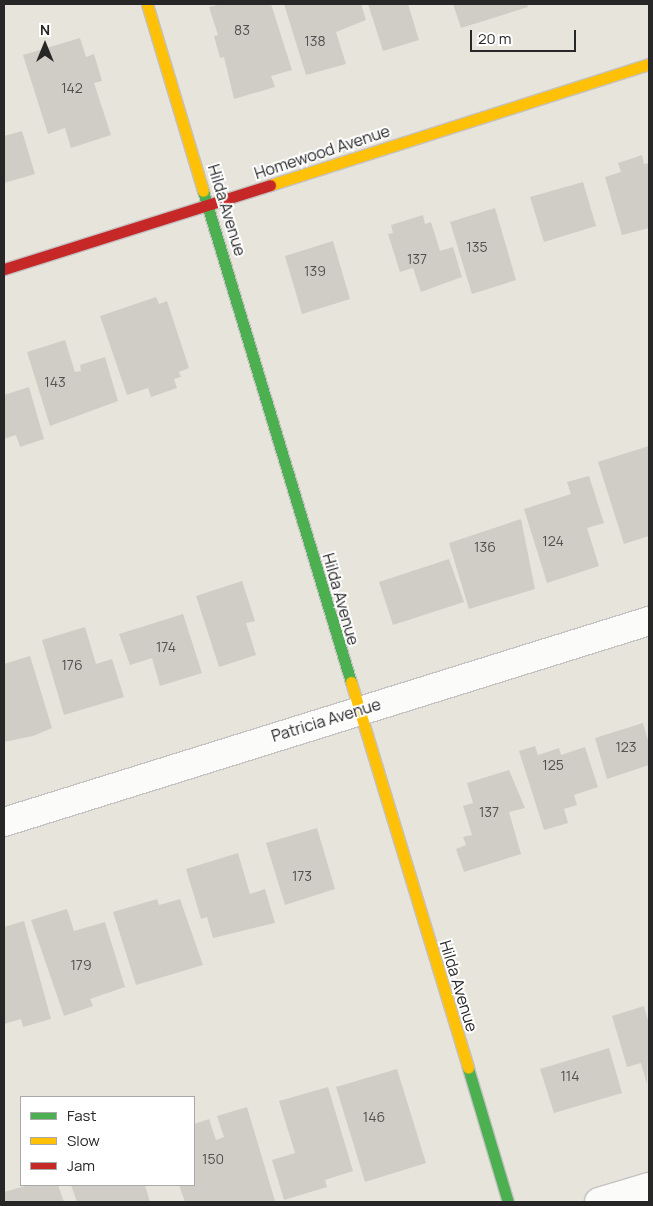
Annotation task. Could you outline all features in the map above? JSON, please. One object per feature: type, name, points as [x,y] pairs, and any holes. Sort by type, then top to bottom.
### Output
[{"type":"street","name":"Hilda Avenue","points":[[147,4],[357,710],[508,1202]]},
{"type":"street","name":"Homewood Avenue","points":[[4,268],[649,64]]},
{"type":"street","name":"Patricia Avenue","points":[[4,822],[357,710],[649,621]]},
{"type":"street","points":[[599,1202],[649,1187]]},
{"type":"building","points":[[221,4],[271,4],[292,70],[271,76],[275,87],[234,99],[224,57],[220,58],[214,36],[218,35],[209,7]]},
{"type":"building","points":[[284,4],[361,4],[366,20],[336,32],[346,64],[306,75]]},
{"type":"building","points":[[368,4],[408,4],[419,40],[383,51]]},
{"type":"building","points":[[453,4],[527,4],[528,7],[461,28]]},
{"type":"building","points":[[80,38],[86,57],[94,54],[102,81],[94,83],[111,135],[71,148],[65,128],[48,134],[23,55]]},
{"type":"building","points":[[22,131],[35,174],[4,183],[4,136]]},
{"type":"building","points":[[642,155],[644,164],[649,163],[649,228],[622,235],[605,177],[621,172],[618,163]]},
{"type":"building","points":[[583,182],[596,226],[544,242],[530,197]]},
{"type":"building","points":[[495,208],[516,280],[472,294],[450,222]]},
{"type":"building","points":[[423,215],[425,224],[431,222],[440,251],[453,247],[462,277],[421,292],[413,268],[400,272],[388,234],[393,233],[391,225]]},
{"type":"building","points":[[333,241],[350,299],[302,314],[285,256]]},
{"type":"building","points":[[156,297],[159,304],[167,301],[189,368],[179,372],[181,377],[174,379],[177,388],[151,397],[148,388],[127,395],[100,316]]},
{"type":"building","points":[[65,340],[75,372],[81,371],[80,365],[105,357],[118,401],[50,426],[27,352]]},
{"type":"building","points":[[29,387],[44,439],[20,447],[16,435],[4,439],[4,395]]},
{"type":"building","points":[[649,446],[649,536],[624,544],[598,462]]},
{"type":"building","points":[[589,476],[604,523],[587,528],[599,566],[547,583],[524,509],[571,494],[567,482]]},
{"type":"building","points":[[521,519],[535,589],[469,609],[449,543]]},
{"type":"building","points":[[449,559],[464,602],[393,625],[379,582]]},
{"type":"building","points":[[242,581],[255,621],[246,623],[256,655],[219,667],[196,596]]},
{"type":"building","points":[[183,614],[202,673],[160,686],[152,658],[130,665],[119,634]]},
{"type":"building","points":[[85,627],[96,664],[112,659],[124,697],[64,715],[42,640]]},
{"type":"building","points":[[30,656],[52,728],[33,736],[4,742],[4,664]]},
{"type":"building","points":[[643,723],[649,744],[649,765],[607,779],[595,738]]},
{"type":"building","points":[[535,746],[538,755],[559,748],[561,755],[585,747],[598,787],[574,795],[577,805],[564,809],[568,823],[544,830],[519,751]]},
{"type":"building","points":[[509,770],[525,808],[509,812],[521,854],[464,872],[456,849],[466,845],[463,837],[472,835],[463,806],[473,803],[467,783]]},
{"type":"building","points":[[317,828],[335,889],[285,905],[266,843]]},
{"type":"building","points":[[238,853],[250,894],[265,889],[275,923],[213,938],[207,917],[201,919],[186,869]]},
{"type":"building","points":[[157,899],[159,905],[180,899],[203,965],[136,985],[113,912]]},
{"type":"building","points":[[67,909],[74,931],[105,922],[125,987],[90,999],[93,1006],[64,1016],[31,920]]},
{"type":"building","points":[[24,921],[51,1019],[23,1027],[21,1019],[4,1024],[4,927]]},
{"type":"building","points":[[644,1006],[649,1024],[647,1084],[641,1063],[627,1067],[612,1016]]},
{"type":"building","points":[[609,1048],[622,1093],[554,1113],[540,1069]]},
{"type":"building","points":[[397,1069],[426,1163],[365,1182],[336,1087]]},
{"type":"building","points":[[328,1087],[353,1171],[325,1180],[327,1187],[284,1200],[272,1160],[295,1153],[279,1101]]},
{"type":"building","points":[[247,1107],[275,1201],[185,1202],[179,1186],[195,1186],[195,1124],[209,1119],[216,1140],[224,1137],[217,1116]]},
{"type":"building","points":[[25,1186],[58,1186],[64,1202],[4,1202],[4,1192]]},
{"type":"building","points":[[71,1186],[145,1186],[150,1202],[77,1202]]},
{"type":"traffic: fast","points":[[203,191],[351,682]]},
{"type":"traffic: fast","points":[[468,1068],[508,1202]]},
{"type":"traffic: slow","points":[[147,4],[203,191]]},
{"type":"traffic: slow","points":[[270,185],[649,64]]},
{"type":"traffic: slow","points":[[351,682],[468,1068]]},
{"type":"traffic: jam","points":[[4,269],[270,185]]}]
